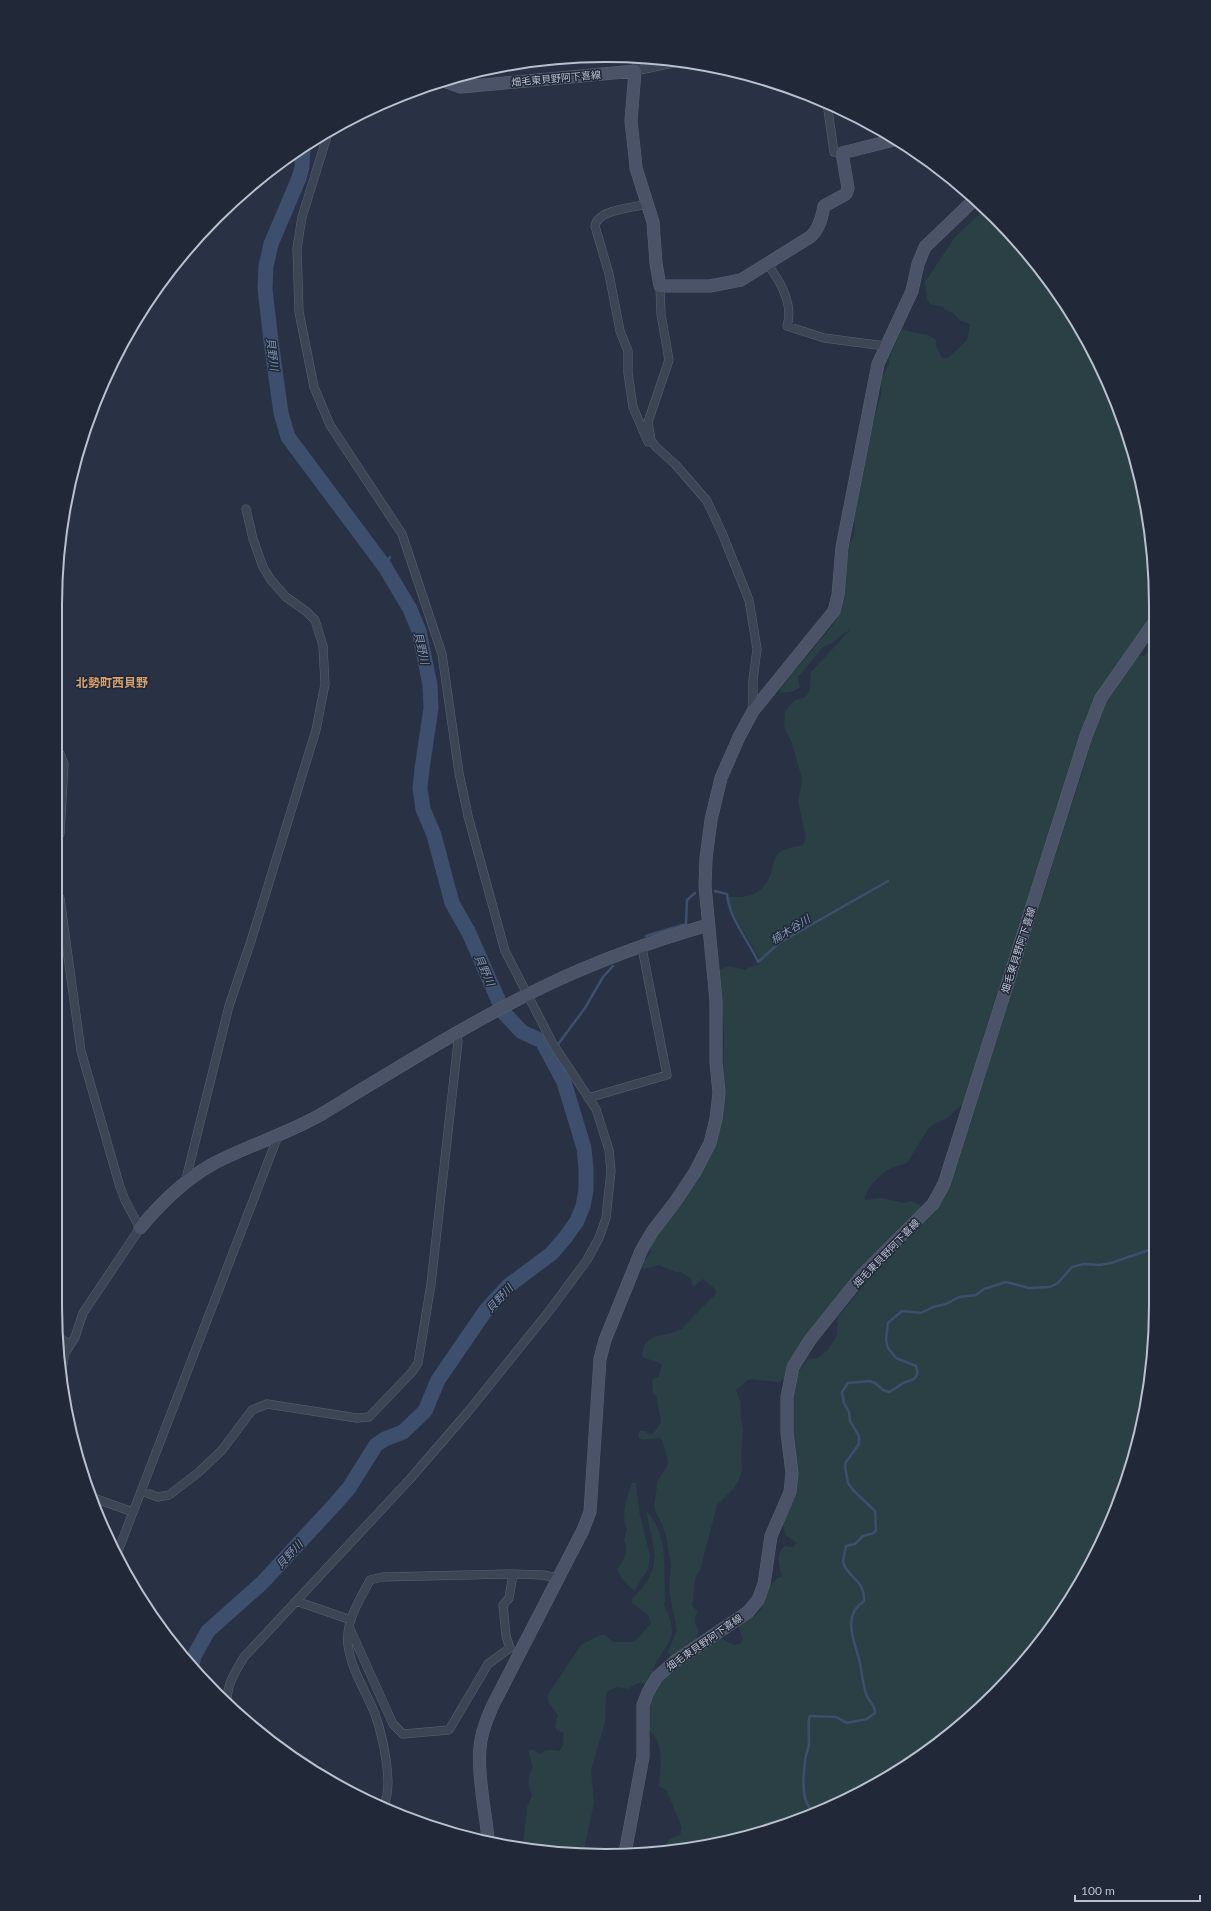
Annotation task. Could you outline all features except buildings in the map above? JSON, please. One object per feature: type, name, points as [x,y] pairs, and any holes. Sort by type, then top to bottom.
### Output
[{"type":"street","points":[[637,63],[635,71],[631,121],[636,168],[653,222],[656,263],[660,286],[661,314],[669,360],[648,422],[651,440],[656,447]]},
{"type":"street","points":[[635,71],[662,65]]},
{"type":"street","name":"畑毛東貝野阿下喜線","points":[[454,84],[461,87],[635,71]]},
{"type":"street","points":[[828,110],[834,152],[842,153],[887,142]]},
{"type":"street","points":[[228,1696],[228,1689],[233,1675],[244,1657],[410,1479],[462,1419],[550,1310],[587,1260],[599,1238],[606,1218],[611,1171],[609,1150],[596,1109],[553,1044],[527,996],[505,950],[472,830],[460,772],[444,663],[410,554],[402,534],[395,522],[330,425],[314,387],[299,312],[296,269],[297,242],[302,217],[326,140]]},
{"type":"street","points":[[660,286],[710,286],[732,282],[748,276],[815,233],[824,206],[846,194],[848,188],[842,153]]},
{"type":"street","points":[[488,1836],[480,1767],[481,1742],[485,1725],[493,1705],[583,1530],[590,1512],[600,1359],[605,1340],[641,1251],[652,1232],[675,1202],[695,1172],[710,1143],[716,1119],[718,1093],[716,1062],[716,1001],[705,886],[706,858],[714,801],[721,778],[736,743],[753,711],[834,612],[838,595],[842,547],[878,364],[885,346],[912,291],[918,264],[925,247],[971,203]]},
{"type":"street","points":[[647,204],[608,213],[596,221],[595,226],[609,274],[620,331],[628,351],[628,373],[633,407],[646,440],[675,464],[707,501],[722,533],[748,600],[757,650],[753,680],[753,711]]},
{"type":"street","points":[[767,264],[776,278],[789,309],[789,320],[787,326],[824,338],[885,346]]},
{"type":"street","points":[[185,1183],[229,1006],[251,941],[316,730],[325,684],[323,646],[315,620],[307,612],[286,597],[266,574],[253,539],[246,509]]},
{"type":"street","name":"畑毛東貝野阿下喜線","points":[[626,1848],[643,1757],[643,1706],[648,1692],[657,1677],[748,1612],[758,1600],[764,1584],[771,1536],[790,1492],[792,1473],[787,1433],[787,1397],[793,1367],[810,1340],[862,1275],[933,1204],[944,1184],[1086,736],[1101,698],[1149,630]]},
{"type":"street","points":[[62,759],[64,764],[62,799]]},
{"type":"street","points":[[62,913],[81,1051],[120,1187],[125,1200],[140,1228]]},
{"type":"street","points":[[65,1356],[75,1337],[83,1314],[140,1228],[155,1210],[185,1183],[210,1166],[319,1116],[456,1034],[527,996],[596,963],[643,945],[708,925]]},
{"type":"street","points":[[588,1098],[666,1075],[643,953],[643,945]]},
{"type":"street","points":[[141,1491],[158,1497],[169,1495],[199,1472],[222,1450],[252,1410],[267,1404],[357,1418],[370,1417],[412,1372],[418,1363],[431,1284],[458,1042],[456,1034]]},
{"type":"street","points":[[119,1548],[278,1136]]},
{"type":"street","points":[[63,1340],[70,1344]]},
{"type":"street","points":[[98,1500],[133,1512]]},
{"type":"street","points":[[384,1802],[387,1776],[384,1748],[375,1714],[355,1670],[348,1645],[350,1623],[370,1580],[382,1577],[513,1574],[543,1575],[558,1578]]},
{"type":"street","points":[[296,1601],[350,1623],[393,1724],[399,1731],[403,1734],[449,1730],[488,1664],[510,1648],[505,1630],[503,1605],[509,1598],[513,1574]]},
{"type":"green space","points":[[981,213],[990,221],[1037,275],[1076,334],[1093,365],[1108,398],[1120,431],[1139,499],[1148,570],[1149,619],[1098,695],[1087,715],[1075,760],[967,1100],[946,1119],[935,1123],[928,1129],[907,1163],[891,1168],[883,1174],[871,1186],[865,1200],[882,1198],[903,1203],[911,1201],[920,1205],[921,1208],[785,1379],[778,1382],[749,1379],[736,1390],[741,1403],[740,1412],[743,1430],[741,1455],[742,1470],[739,1480],[734,1488],[717,1505],[700,1571],[696,1575],[692,1605],[697,1611],[695,1622],[699,1630],[696,1641],[672,1657],[668,1652],[677,1630],[669,1591],[671,1565],[666,1536],[654,1505],[658,1480],[667,1466],[668,1461],[662,1439],[639,1439],[638,1434],[640,1431],[645,1431],[648,1434],[653,1434],[661,1422],[656,1395],[653,1393],[652,1380],[659,1376],[662,1364],[642,1357],[646,1343],[650,1339],[682,1329],[716,1294],[715,1289],[703,1279],[693,1287],[691,1279],[681,1272],[676,1272],[659,1265],[643,1269],[641,1264],[650,1254],[652,1243],[698,1175],[723,1090],[724,1033],[718,970],[728,966],[746,970],[747,968],[760,964],[753,947],[734,915],[728,897],[743,897],[756,893],[766,884],[777,855],[781,851],[803,845],[806,838],[798,801],[802,782],[801,775],[792,743],[785,729],[785,711],[795,700],[804,698],[807,695],[810,688],[811,672],[851,629],[834,642],[823,647],[798,677],[800,688],[791,692],[780,693],[780,689],[836,621],[850,543],[854,535],[854,520],[868,440],[881,395],[881,378],[889,365],[889,359],[902,329],[933,337],[936,340],[936,346],[942,358],[948,358],[967,340],[970,324],[961,321],[952,312],[945,310],[943,307],[930,304],[927,299],[925,282],[955,237]]},
{"type":"green space","points":[[1149,650],[1148,1341],[1139,1412],[1120,1480],[1108,1513],[1093,1546],[1076,1577],[1037,1636],[990,1690],[936,1737],[877,1776],[846,1793],[813,1808],[780,1820],[712,1839],[666,1845],[669,1839],[680,1835],[682,1828],[667,1791],[659,1786],[661,1763],[660,1751],[657,1740],[648,1725],[648,1709],[652,1695],[660,1682],[669,1672],[693,1653],[719,1637],[734,1645],[740,1644],[743,1640],[738,1625],[759,1612],[773,1582],[782,1576],[779,1560],[780,1553],[785,1546],[792,1547],[797,1543],[785,1535],[783,1523],[784,1517],[796,1496],[798,1478],[792,1431],[791,1405],[799,1371],[808,1359],[818,1358],[828,1350],[837,1335],[838,1317],[881,1264],[929,1218],[940,1204],[954,1171],[1087,757],[1097,718],[1121,677],[1138,656],[1144,656]]},
{"type":"green space","points":[[632,1483],[636,1483],[639,1511],[650,1556],[648,1569],[634,1591],[621,1578],[617,1569],[624,1559],[626,1551],[624,1540],[627,1529],[624,1512],[626,1500]]},
{"type":"green space","points":[[646,1511],[654,1521],[662,1542],[664,1554],[664,1604],[670,1619],[672,1634],[646,1684],[638,1683],[628,1689],[618,1687],[608,1691],[606,1695],[605,1722],[591,1771],[594,1803],[584,1848],[523,1842],[527,1807],[532,1795],[529,1788],[529,1781],[533,1768],[529,1750],[533,1750],[541,1754],[547,1750],[559,1751],[564,1742],[563,1732],[557,1731],[555,1727],[558,1715],[549,1703],[547,1696],[581,1645],[600,1635],[605,1635],[613,1642],[631,1642],[636,1640],[651,1623],[648,1615],[632,1603],[632,1599],[642,1588],[653,1568],[654,1548]]},
{"type":"waterway","name":"貝野川","points":[[193,1659],[208,1631],[262,1583],[349,1488],[376,1445],[385,1439],[403,1432],[425,1411],[438,1380],[486,1310],[508,1286],[551,1254],[565,1238],[577,1221],[583,1206],[586,1190],[584,1148],[564,1082],[542,1041],[522,1032],[504,1013],[469,933],[452,903],[434,835],[423,809],[420,788],[431,708],[430,685],[419,631],[410,609],[385,567],[288,437],[281,413],[265,289],[266,266],[271,244],[299,178],[302,167],[303,155]]},
{"type":"waterway","points":[[385,567],[390,557]]},
{"type":"waterway","name":"楠木谷川","points":[[715,891],[727,894],[731,912],[758,962],[779,943],[888,881]]},
{"type":"waterway","name":"楠木谷川","points":[[646,936],[686,924],[687,900],[695,893]]},
{"type":"waterway","name":"楠木谷川","points":[[550,1055],[585,1008],[603,977],[613,966]]},
{"type":"waterway","points":[[811,1809],[805,1798],[803,1784],[805,1758],[809,1744],[810,1716],[836,1717],[847,1723],[867,1719],[875,1713],[864,1688],[851,1622],[857,1607],[864,1601],[863,1594],[858,1583],[847,1570],[843,1561],[846,1546],[855,1544],[863,1536],[874,1533],[876,1530],[875,1511],[853,1490],[848,1483],[845,1467],[846,1462],[859,1444],[859,1436],[850,1421],[849,1412],[844,1403],[842,1392],[848,1383],[870,1381],[875,1383],[883,1390],[889,1392],[916,1377],[916,1366],[896,1358],[888,1348],[886,1340],[888,1323],[902,1311],[921,1313],[933,1307],[946,1304],[959,1297],[976,1295],[984,1289],[1006,1282],[1029,1288],[1050,1287],[1058,1283],[1072,1267],[1084,1264],[1099,1265],[1111,1263],[1149,1250]]},
{"type":"district","name":"北勢町西貝野","points":[[112,682]]}]
